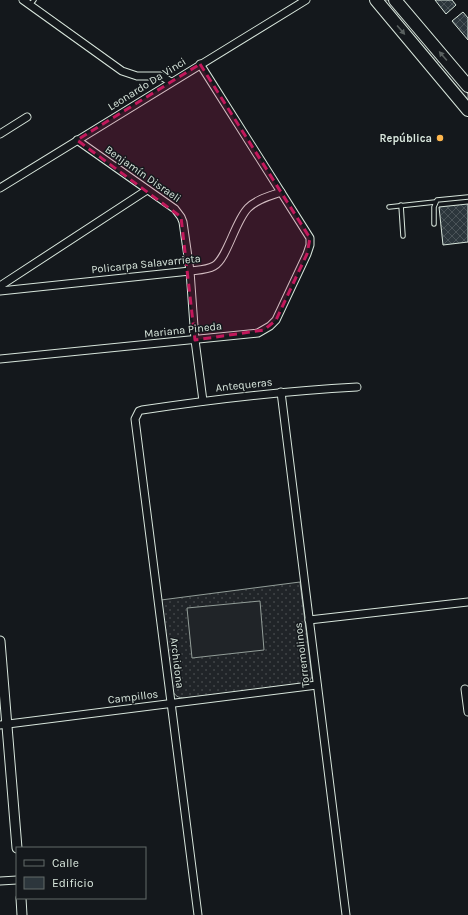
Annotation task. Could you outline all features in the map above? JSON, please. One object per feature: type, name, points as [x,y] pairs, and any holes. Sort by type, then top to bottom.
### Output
[{"type":"highway","points":[[376,0],[468,110]]},
{"type":"highway","points":[[396,0],[468,86]]},
{"type":"street","points":[[23,0],[32,3],[122,71],[137,76],[161,76],[171,82]]},
{"type":"street","name":"Leonardo Da Vinci","points":[[0,188],[306,0]]},
{"type":"street","points":[[200,64],[281,192]]},
{"type":"street","points":[[0,134],[27,117]]},
{"type":"street","name":"Benjamín Disraeli","points":[[77,140],[175,209],[181,217],[190,271],[203,401]]},
{"type":"street","points":[[0,286],[147,190]]},
{"type":"street","name":"Mariana Pineda","points":[[0,359],[258,333],[270,326],[276,320],[310,245],[310,238],[281,192]]},
{"type":"street","name":"Policarpa Salavarrieta","points":[[0,291],[210,268],[217,264],[220,260],[244,212],[260,200],[281,192]]},
{"type":"street","name":"Antequeras","points":[[137,415],[142,410],[203,401],[281,392],[357,387]]},
{"type":"street","name":"Torremolinos","points":[[281,392],[316,685],[346,915]]},
{"type":"street","name":"Archidona","points":[[137,415],[135,424],[198,915]]},
{"type":"street","points":[[309,620],[468,602]]},
{"type":"street","points":[[0,641],[3,725],[17,847]]},
{"type":"street","name":"Campillos","points":[[3,725],[316,685]]},
{"type":"street","points":[[465,689],[468,712]]},
{"type":"street","points":[[0,881],[16,880]]},
{"type":"street","points":[[21,899],[22,915]]},
{"type":"lane","points":[[389,207],[436,202],[440,199],[468,197]]},
{"type":"lane","points":[[434,224],[434,207],[436,202]]},
{"type":"lane","points":[[401,205],[403,236]]},
{"type":"highlighted area","points":[[200,64],[310,238],[307,254],[276,320],[264,330],[195,340],[181,217],[77,140]]},
{"type":"shaded area","points":[[381,0],[389,0],[468,94],[468,102]]},
{"type":"shaded area","points":[[300,582],[312,677],[309,682],[305,684],[185,698],[174,694],[172,690],[161,600]]},
{"type":"shaded area","points":[[260,601],[264,650],[192,658],[187,608]]},
{"type":"building","points":[[435,0],[452,0],[456,5],[446,14]]},
{"type":"building","points":[[463,12],[468,18],[468,40],[452,21]]},
{"type":"building","points":[[468,204],[468,242],[443,245],[439,207]]},
{"type":"place","name":"República","points":[[440,138]]}]
